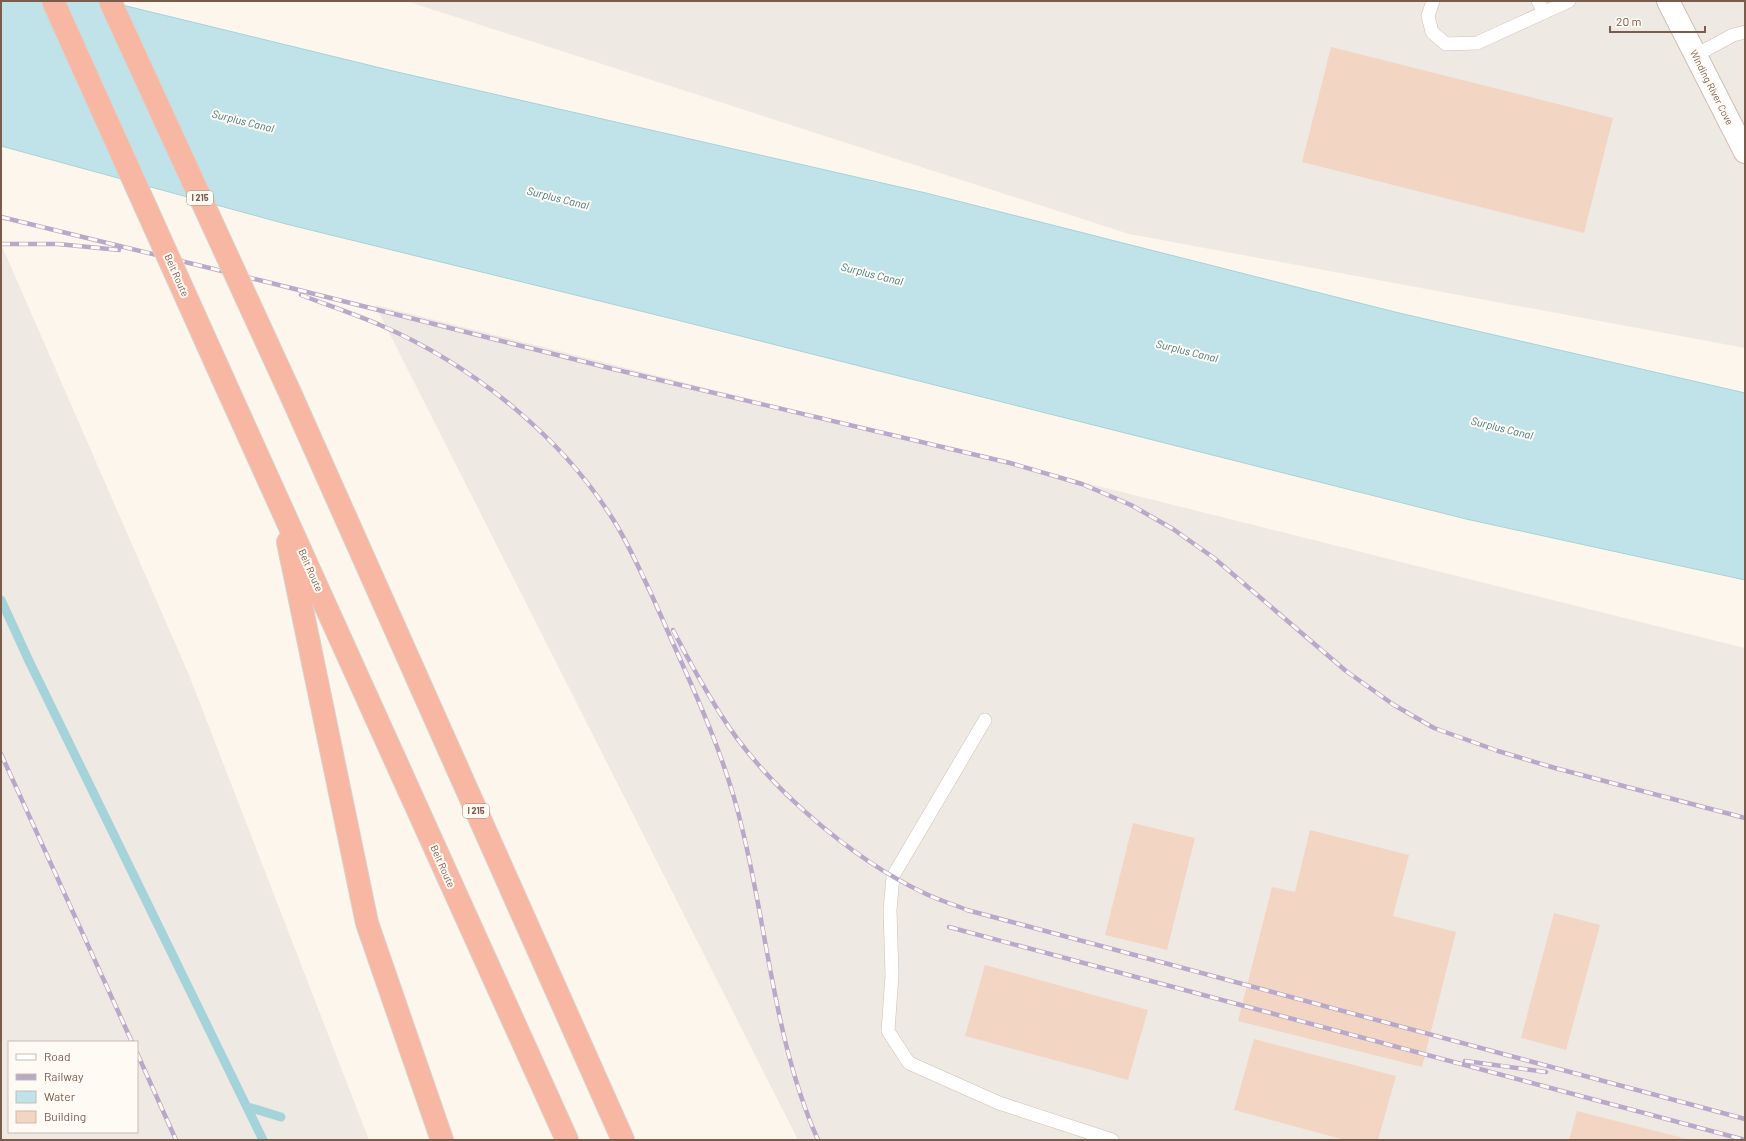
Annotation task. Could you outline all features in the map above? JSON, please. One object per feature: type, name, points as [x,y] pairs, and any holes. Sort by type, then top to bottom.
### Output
[{"type":"highway","name":"Belt Route","points":[[53,1],[567,1140]]},
{"type":"highway","name":"I 215","points":[[110,1],[291,395],[622,1140]]},
{"type":"highway","points":[[280,502],[367,922],[442,1140]]},
{"type":"street","name":"Winding River Cove","points":[[1668,1],[1745,152]]},
{"type":"lane","points":[[1433,1],[1428,16],[1432,32],[1446,44],[1476,43],[1541,7],[1569,1]]},
{"type":"lane","points":[[1696,55],[1733,35],[1745,32]]},
{"type":"lane","points":[[985,720],[893,876],[890,910],[892,975],[888,1031],[909,1063],[998,1103],[1112,1140]]},
{"type":"shaded area","points":[[406,1],[1745,1],[1745,348],[1129,234]]},
{"type":"shaded area","points":[[1,244],[189,675],[369,1140],[1,1140]]},
{"type":"shaded area","points":[[375,305],[1745,648],[1745,1140],[798,1140]]},
{"type":"water","name":"Surplus Canal","points":[[1,1],[106,1],[393,71],[926,193],[1395,312],[1745,393],[1745,580],[1466,519],[677,320],[286,224],[1,146]]},
{"type":"building","points":[[1331,47],[1613,118],[1584,233],[1302,162]]},
{"type":"building","points":[[1133,823],[1195,838],[1167,950],[1105,935]]},
{"type":"building","points":[[1310,830],[1409,855],[1393,916],[1456,932],[1422,1067],[1238,1021],[1272,887],[1295,892]]},
{"type":"building","points":[[1554,913],[1600,925],[1566,1050],[1521,1038]]},
{"type":"building","points":[[985,965],[1148,1010],[1128,1080],[965,1036]]},
{"type":"building","points":[[1254,1039],[1396,1076],[1378,1140],[1345,1140],[1234,1110]]},
{"type":"building","points":[[1577,1111],[1687,1139],[1687,1140],[1569,1140]]},
{"type":"waterway","points":[[1,600],[29,661],[263,1140]]},
{"type":"waterway","points":[[248,1107],[281,1117]]},
{"type":"railway","points":[[1,217],[267,282]]},
{"type":"railway","points":[[1,244],[58,244],[119,250]]},
{"type":"railway","points":[[263,281],[613,369],[1010,463],[1082,484],[1131,505],[1173,529],[1214,558],[1346,671],[1394,705],[1434,728],[1498,751],[1555,768],[1745,818]]},
{"type":"railway","points":[[301,295],[380,325],[415,342],[484,384],[546,437],[574,467],[599,498],[620,531],[648,586],[692,686],[712,733],[729,780],[751,867],[781,1025],[803,1102],[818,1140]]},
{"type":"railway","points":[[673,630],[721,715],[739,741],[785,793],[839,840],[867,860],[896,878],[929,895],[967,910],[1745,1119]]},
{"type":"railway","points":[[1,754],[132,1041]]},
{"type":"railway","points":[[949,927],[1745,1140]]},
{"type":"railway","points":[[138,1055],[176,1140]]},
{"type":"railway","points":[[1465,1061],[1546,1072]]}]
